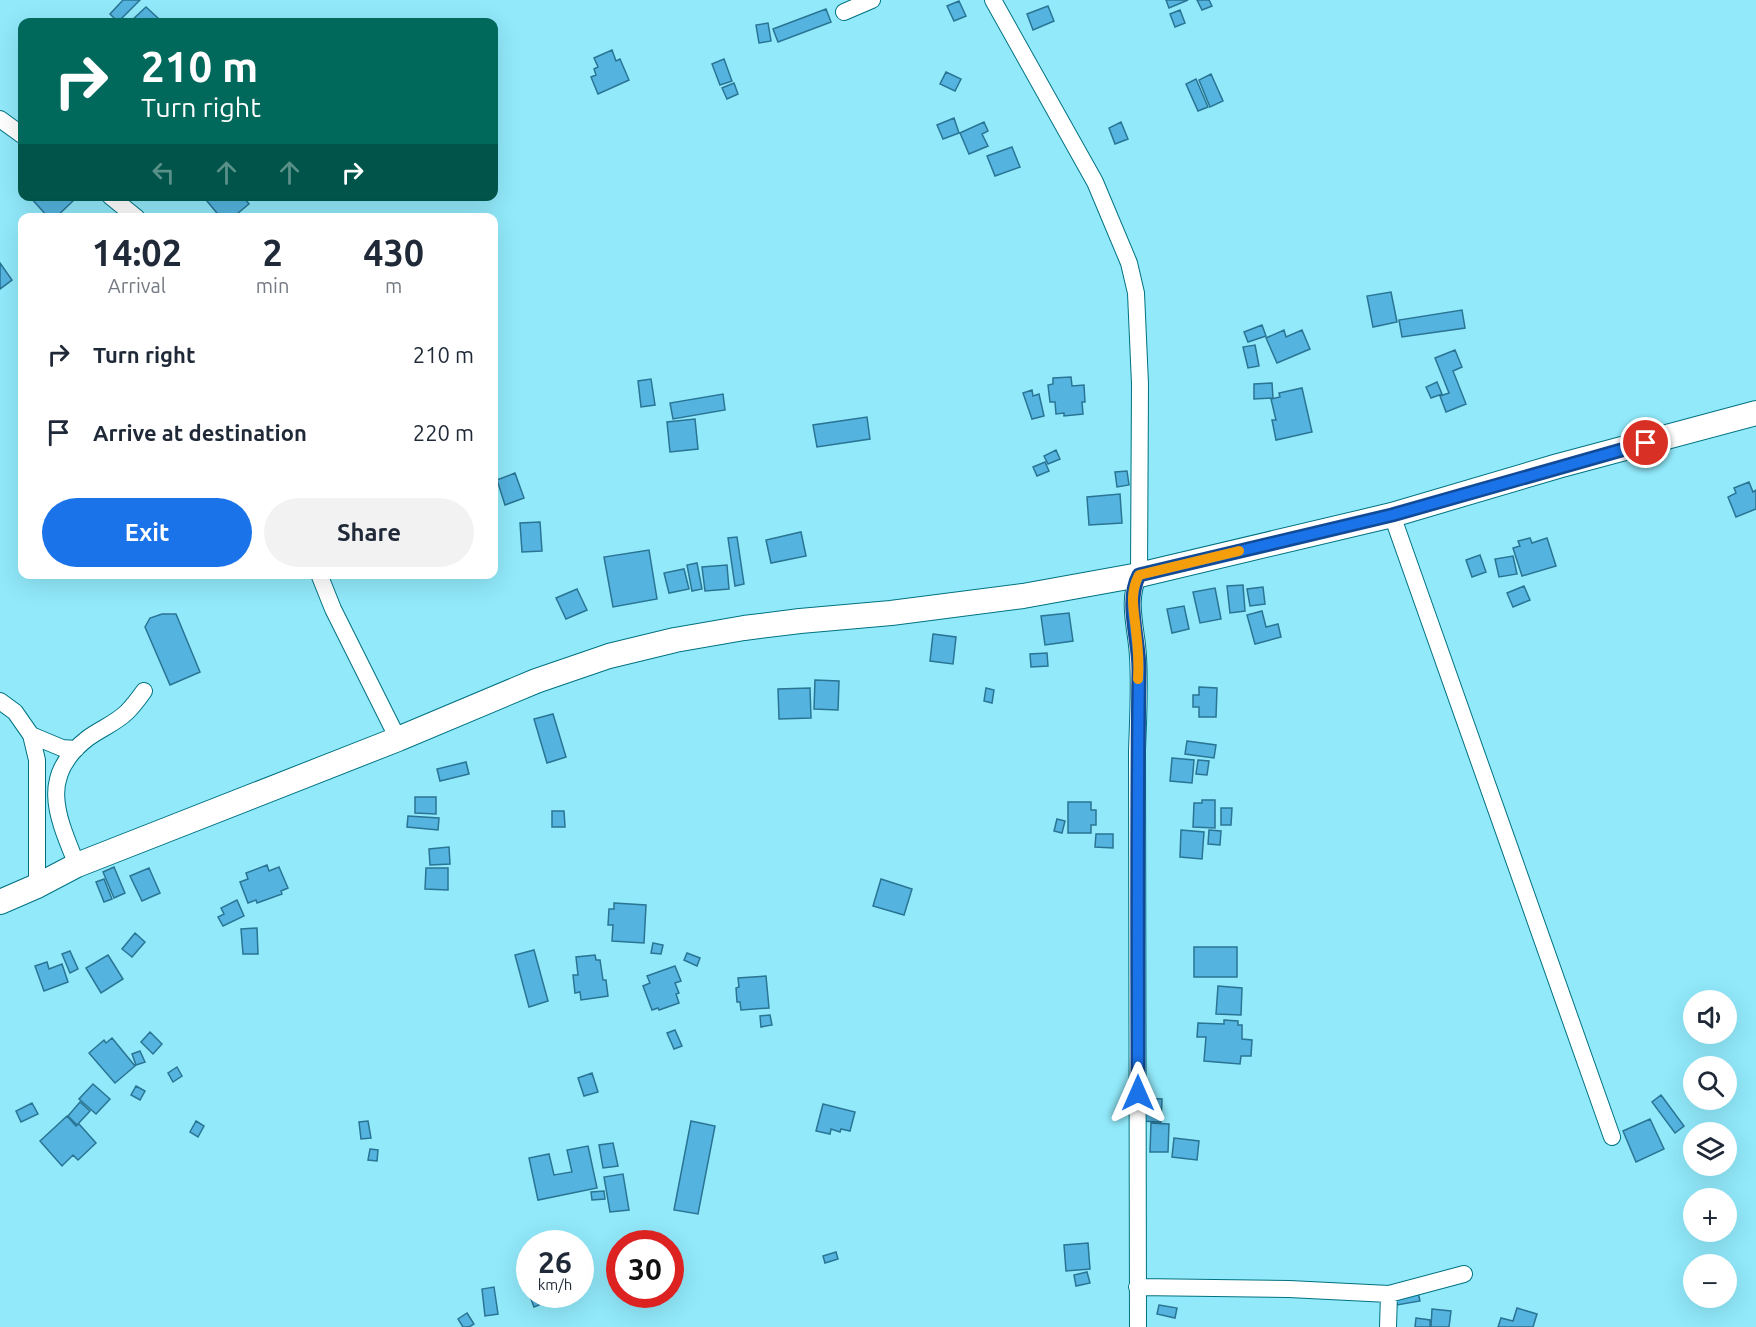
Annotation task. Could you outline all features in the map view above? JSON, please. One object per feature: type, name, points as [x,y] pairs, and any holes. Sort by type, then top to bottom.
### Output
[{"type":"street","points":[[844,12],[872,0]]},
{"type":"street","points":[[993,0],[1095,182],[1129,263],[1136,293],[1140,384],[1139,575],[1133,586],[1132,604],[1139,659],[1137,751],[1138,1327]]},
{"type":"street","points":[[0,119],[18,132]]},
{"type":"street","points":[[116,201],[131,213]]},
{"type":"street","points":[[0,902],[38,886],[77,865],[398,739],[536,681],[609,656],[675,640],[800,621],[891,613],[1023,596],[1139,575],[1392,515],[1558,466],[1756,413]]},
{"type":"street","points":[[1392,515],[1612,1137]]},
{"type":"street","points":[[321,579],[333,609],[398,739]]},
{"type":"street","points":[[77,865],[65,836],[56,792],[57,776],[64,760],[89,737],[126,713],[144,691]]},
{"type":"street","points":[[0,701],[15,712],[31,735],[38,760],[38,886]]},
{"type":"street","points":[[31,735],[62,748],[76,749]]},
{"type":"street","points":[[1137,1287],[1289,1289],[1389,1294],[1464,1274]]},
{"type":"street","points":[[1388,1327],[1389,1294]]},
{"type":"building","points":[[123,0],[140,0],[122,18],[114,18],[110,14]]},
{"type":"building","points":[[1166,0],[1188,0],[1169,8]]},
{"type":"building","points":[[1197,0],[1209,0],[1212,6],[1202,10]]},
{"type":"building","points":[[959,1],[966,16],[954,21],[947,6]]},
{"type":"building","points":[[1048,6],[1054,21],[1033,30],[1027,14]]},
{"type":"building","points":[[146,7],[158,18],[134,18]]},
{"type":"building","points":[[826,9],[831,22],[778,42],[773,29]]},
{"type":"building","points":[[1180,10],[1185,23],[1175,27],[1170,14]]},
{"type":"building","points":[[768,23],[771,41],[759,43],[756,25]]},
{"type":"building","points":[[612,50],[616,61],[620,59],[629,80],[598,94],[591,77],[596,75],[594,69],[598,67],[594,58]]},
{"type":"building","points":[[724,59],[732,81],[720,85],[712,64]]},
{"type":"building","points":[[946,72],[961,79],[955,91],[940,84]]},
{"type":"building","points":[[1211,74],[1223,101],[1210,107],[1199,80]]},
{"type":"building","points":[[1196,79],[1208,107],[1198,111],[1186,84]]},
{"type":"building","points":[[734,83],[738,94],[727,99],[722,88]]},
{"type":"building","points":[[954,118],[959,133],[943,139],[937,125]]},
{"type":"building","points":[[984,122],[988,131],[982,134],[988,146],[969,154],[960,133]]},
{"type":"building","points":[[1121,122],[1128,139],[1115,144],[1109,128]]},
{"type":"building","points":[[1012,147],[1020,167],[995,176],[987,156]]},
{"type":"building","points":[[34,201],[73,201],[60,213],[44,213]]},
{"type":"building","points":[[207,201],[247,201],[249,204],[238,213],[217,213]]},
{"type":"building","points":[[0,263],[12,280],[0,289]]},
{"type":"building","points":[[1391,292],[1397,322],[1373,327],[1367,296]]},
{"type":"building","points":[[1462,310],[1465,328],[1402,337],[1399,320]]},
{"type":"building","points":[[1262,325],[1266,336],[1248,342],[1244,332]]},
{"type":"building","points":[[1284,330],[1286,337],[1302,330],[1310,349],[1277,363],[1266,338]]},
{"type":"building","points":[[1255,345],[1259,366],[1248,368],[1243,347]]},
{"type":"building","points":[[1455,350],[1462,367],[1453,371],[1466,404],[1446,412],[1440,396],[1449,393],[1435,358]]},
{"type":"building","points":[[1071,377],[1072,386],[1084,385],[1083,414],[1064,416],[1064,413],[1056,414],[1055,402],[1050,402],[1048,385],[1053,384],[1053,378]]},
{"type":"building","points":[[651,379],[655,405],[641,407],[638,381]]},
{"type":"building","points":[[1437,382],[1442,394],[1431,398],[1426,387]]},
{"type":"building","points":[[1272,383],[1273,398],[1254,399],[1254,384]]},
{"type":"building","points":[[1302,388],[1312,432],[1276,440],[1272,420],[1276,420],[1271,399],[1280,397],[1279,393]]},
{"type":"building","points":[[1032,390],[1033,396],[1039,394],[1044,416],[1032,419],[1023,393]]},
{"type":"building","points":[[723,394],[725,410],[673,419],[670,403]]},
{"type":"building","points":[[867,417],[870,439],[817,447],[813,425]]},
{"type":"building","points":[[695,419],[698,449],[670,452],[667,422]]},
{"type":"building","points":[[1056,450],[1060,459],[1048,464],[1044,456]]},
{"type":"building","points":[[1045,462],[1049,471],[1037,476],[1033,467]]},
{"type":"building","points":[[1127,471],[1129,485],[1117,487],[1115,472]]},
{"type":"building","points":[[515,473],[524,498],[505,505],[498,480]]},
{"type":"building","points":[[1749,482],[1753,492],[1756,490],[1756,509],[1736,517],[1728,497],[1736,493],[1734,488]]},
{"type":"building","points":[[1120,494],[1122,523],[1089,525],[1087,497]]},
{"type":"building","points":[[540,522],[542,551],[522,552],[520,523]]},
{"type":"building","points":[[801,532],[806,556],[771,563],[766,540]]},
{"type":"building","points":[[737,537],[744,584],[735,586],[728,538]]},
{"type":"building","points":[[1530,538],[1532,543],[1547,538],[1556,566],[1522,576],[1513,548],[1520,546],[1518,541]]},
{"type":"building","points":[[649,550],[657,599],[613,607],[604,557]]},
{"type":"building","points":[[1480,555],[1486,572],[1472,577],[1466,560]]},
{"type":"building","points":[[1513,556],[1517,574],[1499,577],[1495,559]]},
{"type":"building","points":[[697,563],[702,589],[692,591],[687,565]]},
{"type":"building","points":[[727,565],[729,589],[705,591],[702,567]]},
{"type":"building","points":[[684,569],[689,589],[669,593],[664,573]]},
{"type":"building","points":[[1243,585],[1245,611],[1230,613],[1227,586]]},
{"type":"building","points":[[1524,586],[1530,600],[1513,607],[1507,593]]},
{"type":"building","points":[[1263,587],[1265,604],[1250,606],[1247,589]]},
{"type":"building","points":[[1215,588],[1221,619],[1200,623],[1193,592]]},
{"type":"building","points":[[577,589],[587,610],[566,619],[556,598]]},
{"type":"building","points":[[1184,606],[1189,629],[1172,633],[1167,609]]},
{"type":"building","points":[[1262,611],[1266,627],[1278,624],[1281,637],[1255,644],[1247,615]]},
{"type":"building","points":[[1069,613],[1073,641],[1045,645],[1041,616]]},
{"type":"building","points":[[162,614],[176,614],[200,672],[170,685],[145,627],[150,618]]},
{"type":"building","points":[[933,634],[956,637],[953,664],[930,661]]},
{"type":"building","points":[[1047,653],[1048,666],[1031,667],[1030,654]]},
{"type":"building","points":[[815,680],[839,681],[838,710],[814,709]]},
{"type":"building","points":[[1199,687],[1217,688],[1216,717],[1199,717],[1199,707],[1193,707],[1193,695],[1199,695]]},
{"type":"building","points":[[810,688],[811,718],[779,719],[778,689]]},
{"type":"building","points":[[986,688],[994,690],[992,703],[984,701]]},
{"type":"building","points":[[553,714],[566,757],[547,763],[534,719]]},
{"type":"building","points":[[1187,741],[1216,745],[1214,758],[1185,754]]},
{"type":"building","points":[[1172,758],[1194,760],[1192,783],[1170,781]]},
{"type":"building","points":[[1198,760],[1209,761],[1207,775],[1196,774]]},
{"type":"building","points":[[466,762],[469,774],[440,781],[437,769]]},
{"type":"building","points":[[415,797],[436,797],[436,814],[415,813]]},
{"type":"building","points":[[1202,800],[1215,800],[1215,828],[1193,827],[1194,803],[1202,803]]},
{"type":"building","points":[[1068,802],[1091,802],[1091,810],[1096,810],[1096,825],[1091,825],[1091,833],[1068,833]]},
{"type":"building","points":[[1221,808],[1232,808],[1231,825],[1221,825]]},
{"type":"building","points":[[552,811],[564,811],[565,827],[552,827]]},
{"type":"building","points":[[408,816],[439,818],[438,830],[407,827]]},
{"type":"building","points":[[1057,819],[1065,821],[1062,833],[1054,831]]},
{"type":"building","points":[[1181,830],[1204,832],[1202,859],[1180,857]]},
{"type":"building","points":[[1209,830],[1221,831],[1220,845],[1208,844]]},
{"type":"building","points":[[1096,834],[1113,834],[1113,848],[1095,847]]},
{"type":"building","points":[[449,847],[450,864],[430,865],[429,849]]},
{"type":"building","points":[[267,865],[269,871],[279,867],[288,888],[281,891],[282,894],[257,903],[256,900],[248,903],[240,882],[248,879],[246,873]]},
{"type":"building","points":[[114,867],[125,893],[114,898],[103,872]]},
{"type":"building","points":[[149,868],[160,893],[142,901],[130,876]]},
{"type":"building","points":[[426,868],[448,868],[448,890],[425,889]]},
{"type":"building","points":[[104,879],[112,899],[104,902],[96,882]]},
{"type":"building","points":[[881,879],[912,889],[904,915],[873,906]]},
{"type":"building","points":[[237,900],[244,916],[223,926],[218,917],[224,914],[221,908]]},
{"type":"building","points":[[614,903],[646,905],[644,943],[612,941],[613,925],[608,925],[609,909],[614,909]]},
{"type":"building","points":[[257,928],[258,954],[243,954],[241,929]]},
{"type":"building","points":[[135,933],[145,942],[132,957],[122,949]]},
{"type":"building","points":[[653,943],[663,945],[661,954],[651,953]]},
{"type":"building","points":[[1194,947],[1237,947],[1237,977],[1194,977]]},
{"type":"building","points":[[534,950],[548,1001],[529,1007],[515,955]]},
{"type":"building","points":[[70,951],[78,969],[70,973],[62,954]]},
{"type":"building","points":[[687,953],[700,958],[697,966],[684,960]]},
{"type":"building","points":[[108,955],[123,979],[101,993],[86,968]]},
{"type":"building","points":[[595,955],[596,960],[600,960],[608,996],[581,1000],[580,992],[575,993],[573,975],[578,975],[576,957]]},
{"type":"building","points":[[47,962],[49,969],[62,964],[68,982],[44,991],[35,966]]},
{"type":"building","points":[[675,966],[681,981],[675,983],[679,993],[676,994],[679,1003],[652,1010],[643,986],[650,983],[647,976]]},
{"type":"building","points":[[766,976],[769,1008],[741,1010],[740,1002],[737,1002],[738,978]]},
{"type":"building","points":[[1218,986],[1242,988],[1241,1015],[1216,1014]]},
{"type":"building","points":[[770,1015],[772,1025],[761,1027],[760,1016]]},
{"type":"building","points":[[1224,1020],[1238,1021],[1238,1025],[1242,1025],[1242,1039],[1252,1040],[1251,1056],[1241,1056],[1240,1064],[1204,1061],[1206,1037],[1197,1037],[1198,1023],[1224,1024]]},
{"type":"building","points":[[675,1030],[682,1046],[674,1049],[667,1033]]},
{"type":"building","points":[[150,1032],[162,1044],[153,1054],[141,1042]]},
{"type":"building","points":[[112,1038],[135,1066],[115,1083],[89,1053],[104,1040],[106,1043]]},
{"type":"building","points":[[140,1051],[145,1062],[136,1065],[132,1054]]},
{"type":"building","points":[[177,1067],[182,1076],[173,1082],[168,1073]]},
{"type":"building","points":[[592,1073],[598,1092],[584,1096],[578,1078]]},
{"type":"building","points":[[93,1084],[110,1099],[96,1114],[79,1099]]},
{"type":"building","points":[[136,1086],[145,1091],[140,1100],[131,1095]]},
{"type":"building","points":[[1661,1095],[1683,1127],[1675,1133],[1652,1102]]},
{"type":"building","points":[[1142,1098],[1162,1099],[1161,1122],[1141,1121]]},
{"type":"building","points":[[80,1102],[90,1111],[77,1125],[68,1116]]},
{"type":"building","points":[[32,1103],[38,1114],[21,1122],[16,1111]]},
{"type":"building","points":[[823,1104],[855,1112],[850,1131],[841,1129],[840,1132],[831,1129],[830,1134],[816,1131]]},
{"type":"building","points":[[67,1116],[76,1126],[79,1124],[96,1143],[78,1160],[73,1155],[62,1166],[40,1141]]},
{"type":"building","points":[[1650,1119],[1664,1149],[1636,1162],[1623,1131]]},
{"type":"building","points":[[196,1121],[204,1126],[198,1137],[190,1132]]},
{"type":"building","points":[[368,1121],[371,1138],[361,1139],[359,1122]]},
{"type":"building","points":[[691,1121],[715,1126],[698,1214],[674,1210]]},
{"type":"building","points":[[1151,1123],[1169,1124],[1168,1152],[1150,1152]]},
{"type":"building","points":[[1174,1138],[1199,1141],[1197,1160],[1172,1157]]},
{"type":"building","points":[[613,1143],[618,1166],[603,1168],[599,1145]]},
{"type":"building","points":[[588,1146],[597,1188],[538,1200],[529,1158],[549,1154],[554,1175],[572,1172],[567,1150]]},
{"type":"building","points":[[370,1149],[378,1150],[377,1161],[368,1160]]},
{"type":"building","points":[[623,1174],[629,1210],[610,1212],[604,1177]]},
{"type":"building","points":[[604,1191],[605,1199],[592,1200],[591,1192]]},
{"type":"building","points":[[1088,1243],[1090,1269],[1066,1271],[1064,1245]]},
{"type":"building","points":[[836,1252],[838,1259],[825,1263],[823,1256]]},
{"type":"building","points":[[1087,1272],[1090,1283],[1076,1286],[1074,1275]]},
{"type":"building","points":[[494,1287],[498,1314],[485,1316],[482,1289]]},
{"type":"building","points":[[1417,1288],[1420,1301],[1397,1305],[1394,1293]]},
{"type":"building","points":[[1159,1305],[1177,1308],[1175,1318],[1157,1314]]},
{"type":"building","points":[[1517,1308],[1537,1314],[1533,1327],[1498,1327],[1501,1318],[1513,1321]]},
{"type":"building","points":[[1432,1309],[1451,1311],[1449,1327],[1431,1327]]},
{"type":"building","points":[[467,1313],[474,1324],[463,1327],[458,1319]]},
{"type":"building","points":[[1416,1318],[1430,1320],[1430,1327],[1415,1327]]},
{"type":"slow traffic","points":[[1138,679],[1139,659],[1132,604],[1133,586],[1139,575],[1239,551]]},
{"type":"route","points":[[1138,1093],[1139,659],[1132,604],[1133,586],[1139,575],[1392,515],[1558,466],[1646,443]]}]
